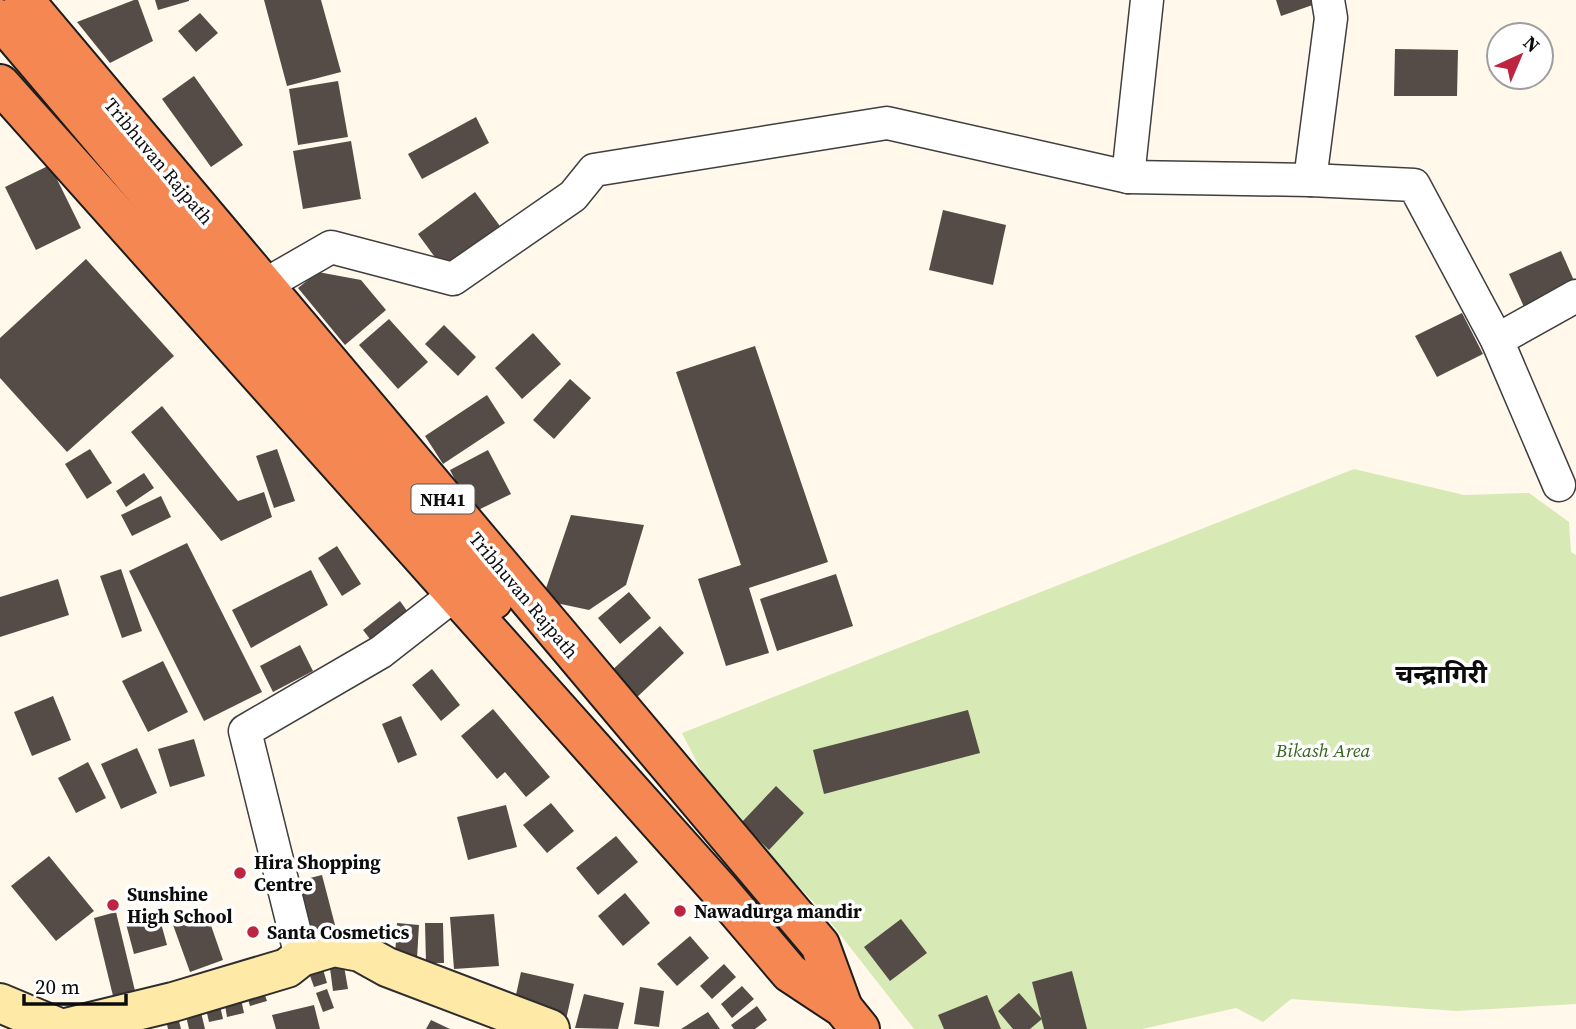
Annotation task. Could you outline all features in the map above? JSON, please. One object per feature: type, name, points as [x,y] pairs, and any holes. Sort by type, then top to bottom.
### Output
[{"type":"highway","name":"Tribhuvan Rajpath","points":[[24,0],[820,945],[852,1018]]},
{"type":"highway","points":[[0,19],[699,843],[722,893]]},
{"type":"highway","name":"Tribhuvan Rajpath","points":[[4,96],[722,893],[790,973],[852,1018]]},
{"type":"street","points":[[1128,177],[1147,0]]},
{"type":"street","points":[[1310,180],[1331,18],[1328,0]]},
{"type":"street","points":[[263,286],[331,247],[453,279],[573,196],[594,170],[887,123],[1128,177],[1414,185],[1497,340],[1559,485]]},
{"type":"street","points":[[1497,340],[1576,296]]},
{"type":"street","points":[[301,957],[245,731],[382,652],[454,595]]},
{"type":"street","points":[[0,1003],[62,1029],[173,1002],[287,968],[301,957],[334,947],[360,952],[410,976],[550,1029]]},
{"type":"green space","name":"Bikash Area","points":[[1354,469],[1464,495],[1529,493],[1569,522],[1571,552],[1576,555],[1576,1004],[1456,1011],[1291,999],[1263,1022],[1236,1008],[1142,1029],[914,1029],[821,910],[708,784],[682,733]]},
{"type":"building","points":[[138,0],[153,41],[110,63],[77,22]]},
{"type":"building","points":[[155,0],[189,0],[189,1],[158,10]]},
{"type":"building","points":[[264,0],[321,0],[341,72],[287,86]]},
{"type":"building","points":[[1276,0],[1327,0],[1281,16]]},
{"type":"building","points":[[200,13],[218,33],[196,52],[178,31]]},
{"type":"building","points":[[1395,49],[1458,50],[1457,96],[1394,96]]},
{"type":"building","points":[[194,76],[243,145],[211,167],[162,99]]},
{"type":"building","points":[[338,81],[348,137],[298,145],[289,89]]},
{"type":"building","points":[[476,117],[489,143],[422,179],[408,154]]},
{"type":"building","points":[[351,141],[361,199],[303,209],[293,151]]},
{"type":"building","points":[[50,165],[81,228],[36,250],[5,187]]},
{"type":"building","points":[[475,192],[502,229],[445,271],[418,234]]},
{"type":"building","points":[[943,210],[1006,225],[993,285],[929,270]]},
{"type":"building","points":[[1561,251],[1576,285],[1525,309],[1509,274]]},
{"type":"building","points":[[86,259],[174,356],[67,452],[0,378],[0,338]]},
{"type":"building","points":[[318,272],[361,280],[386,310],[345,345],[298,288]]},
{"type":"building","points":[[1462,313],[1483,354],[1437,377],[1415,336]]},
{"type":"building","points":[[389,319],[428,362],[398,389],[359,345]]},
{"type":"building","points":[[444,325],[476,357],[458,376],[425,344]]},
{"type":"building","points":[[533,333],[561,364],[522,399],[495,368]]},
{"type":"building","points":[[755,346],[828,562],[749,588],[769,653],[726,666],[698,579],[741,565],[676,372]]},
{"type":"building","points":[[570,379],[591,398],[554,439],[533,420]]},
{"type":"building","points":[[487,395],[505,423],[443,464],[425,436]]},
{"type":"building","points":[[162,406],[238,501],[264,492],[272,517],[221,541],[131,432]]},
{"type":"building","points":[[90,449],[112,483],[87,499],[65,464]]},
{"type":"building","points":[[277,449],[295,501],[274,508],[256,456]]},
{"type":"building","points":[[488,450],[511,494],[472,513],[450,470]]},
{"type":"building","points":[[144,473],[154,488],[126,507],[116,491]]},
{"type":"building","points":[[161,496],[171,517],[132,536],[121,515]]},
{"type":"building","points":[[571,515],[644,525],[626,585],[589,610],[542,600]]},
{"type":"building","points":[[187,543],[262,692],[204,721],[129,571]]},
{"type":"building","points":[[337,546],[361,584],[342,596],[318,558]]},
{"type":"building","points":[[121,569],[142,631],[122,638],[100,576]]},
{"type":"building","points":[[311,570],[328,605],[251,648],[232,610]]},
{"type":"building","points":[[836,574],[853,626],[777,651],[760,599]]},
{"type":"building","points":[[58,579],[69,615],[0,637],[0,597]]},
{"type":"building","points":[[629,592],[651,618],[620,644],[598,618]]},
{"type":"building","points":[[400,601],[410,615],[373,643],[363,630]]},
{"type":"building","points":[[660,626],[684,653],[634,700],[609,673]]},
{"type":"building","points":[[300,645],[313,671],[273,692],[260,666]]},
{"type":"building","points":[[163,661],[188,712],[148,732],[122,681]]},
{"type":"building","points":[[432,669],[460,705],[441,721],[412,685]]},
{"type":"building","points":[[53,696],[71,740],[32,756],[14,712]]},
{"type":"building","points":[[493,709],[550,777],[526,797],[505,772],[497,779],[461,736]]},
{"type":"building","points":[[968,710],[980,753],[824,794],[813,750]]},
{"type":"building","points":[[401,716],[417,755],[398,763],[382,724]]},
{"type":"building","points":[[194,739],[205,776],[170,787],[158,749]]},
{"type":"building","points":[[137,748],[157,793],[121,809],[101,764]]},
{"type":"building","points":[[88,762],[106,798],[76,813],[58,778]]},
{"type":"building","points":[[776,786],[804,813],[769,850],[741,823]]},
{"type":"building","points":[[551,803],[574,831],[547,853],[523,825]]},
{"type":"building","points":[[506,805],[517,847],[468,860],[457,817]]},
{"type":"building","points":[[616,836],[638,862],[598,895],[576,868]]},
{"type":"building","points":[[49,856],[94,911],[56,941],[11,886]]},
{"type":"building","points":[[322,875],[335,925],[307,932],[294,882]]},
{"type":"building","points":[[625,893],[650,923],[623,946],[598,916]]},
{"type":"building","points":[[206,911],[223,960],[190,972],[172,922]]},
{"type":"building","points":[[116,912],[136,995],[114,1000],[94,918]]},
{"type":"building","points":[[494,914],[499,966],[454,969],[450,917]]},
{"type":"building","points":[[159,916],[167,945],[134,954],[126,924]]},
{"type":"building","points":[[901,919],[927,953],[890,981],[864,947]]},
{"type":"building","points":[[397,923],[419,925],[417,958],[395,956]]},
{"type":"building","points":[[425,923],[443,923],[444,963],[426,963]]},
{"type":"building","points":[[690,936],[709,958],[677,986],[657,964]]},
{"type":"building","points":[[724,964],[736,977],[712,999],[700,986]]},
{"type":"building","points":[[322,966],[327,983],[314,987],[308,970]]},
{"type":"building","points":[[344,966],[348,989],[333,991],[330,968]]},
{"type":"building","points":[[1072,971],[1087,1029],[1044,1029],[1032,982]]},
{"type":"building","points":[[521,972],[574,984],[565,1024],[512,1013]]},
{"type":"building","points":[[260,981],[267,1001],[250,1006],[244,986]]},
{"type":"building","points":[[742,986],[754,999],[732,1018],[721,1004]]},
{"type":"building","points":[[640,987],[664,991],[659,1027],[634,1024]]},
{"type":"building","points":[[327,989],[334,1008],[323,1012],[316,993]]},
{"type":"building","points":[[239,990],[244,1013],[227,1017],[223,993]]},
{"type":"building","points":[[1019,993],[1042,1019],[1030,1029],[1013,1029],[998,1011]]},
{"type":"building","points":[[584,994],[624,1003],[618,1029],[575,1028]]},
{"type":"building","points":[[987,995],[1001,1029],[944,1029],[938,1015]]},
{"type":"building","points":[[218,997],[223,1019],[209,1022],[204,1000]]},
{"type":"building","points":[[199,1004],[205,1029],[189,1029],[184,1007]]},
{"type":"building","points":[[314,1005],[320,1029],[276,1029],[272,1015]]},
{"type":"building","points":[[757,1006],[767,1020],[755,1029],[734,1029],[731,1025]]},
{"type":"building","points":[[708,1012],[720,1029],[681,1029]]},
{"type":"building","points":[[178,1017],[181,1029],[168,1029],[166,1020]]},
{"type":"building","points":[[431,1020],[450,1029],[426,1029]]},
{"type":"place","name":"Hira Shopping Centre","points":[[240,873]]},
{"type":"place","name":"Sunshine High School","points":[[113,905]]},
{"type":"place","name":"Nawadurga mandir","points":[[680,911]]},
{"type":"place","name":"Santa Cosmetics","points":[[253,932]]},
{"type":"district","name":"चन्द्रागिरी","points":[[1441,674]]}]
